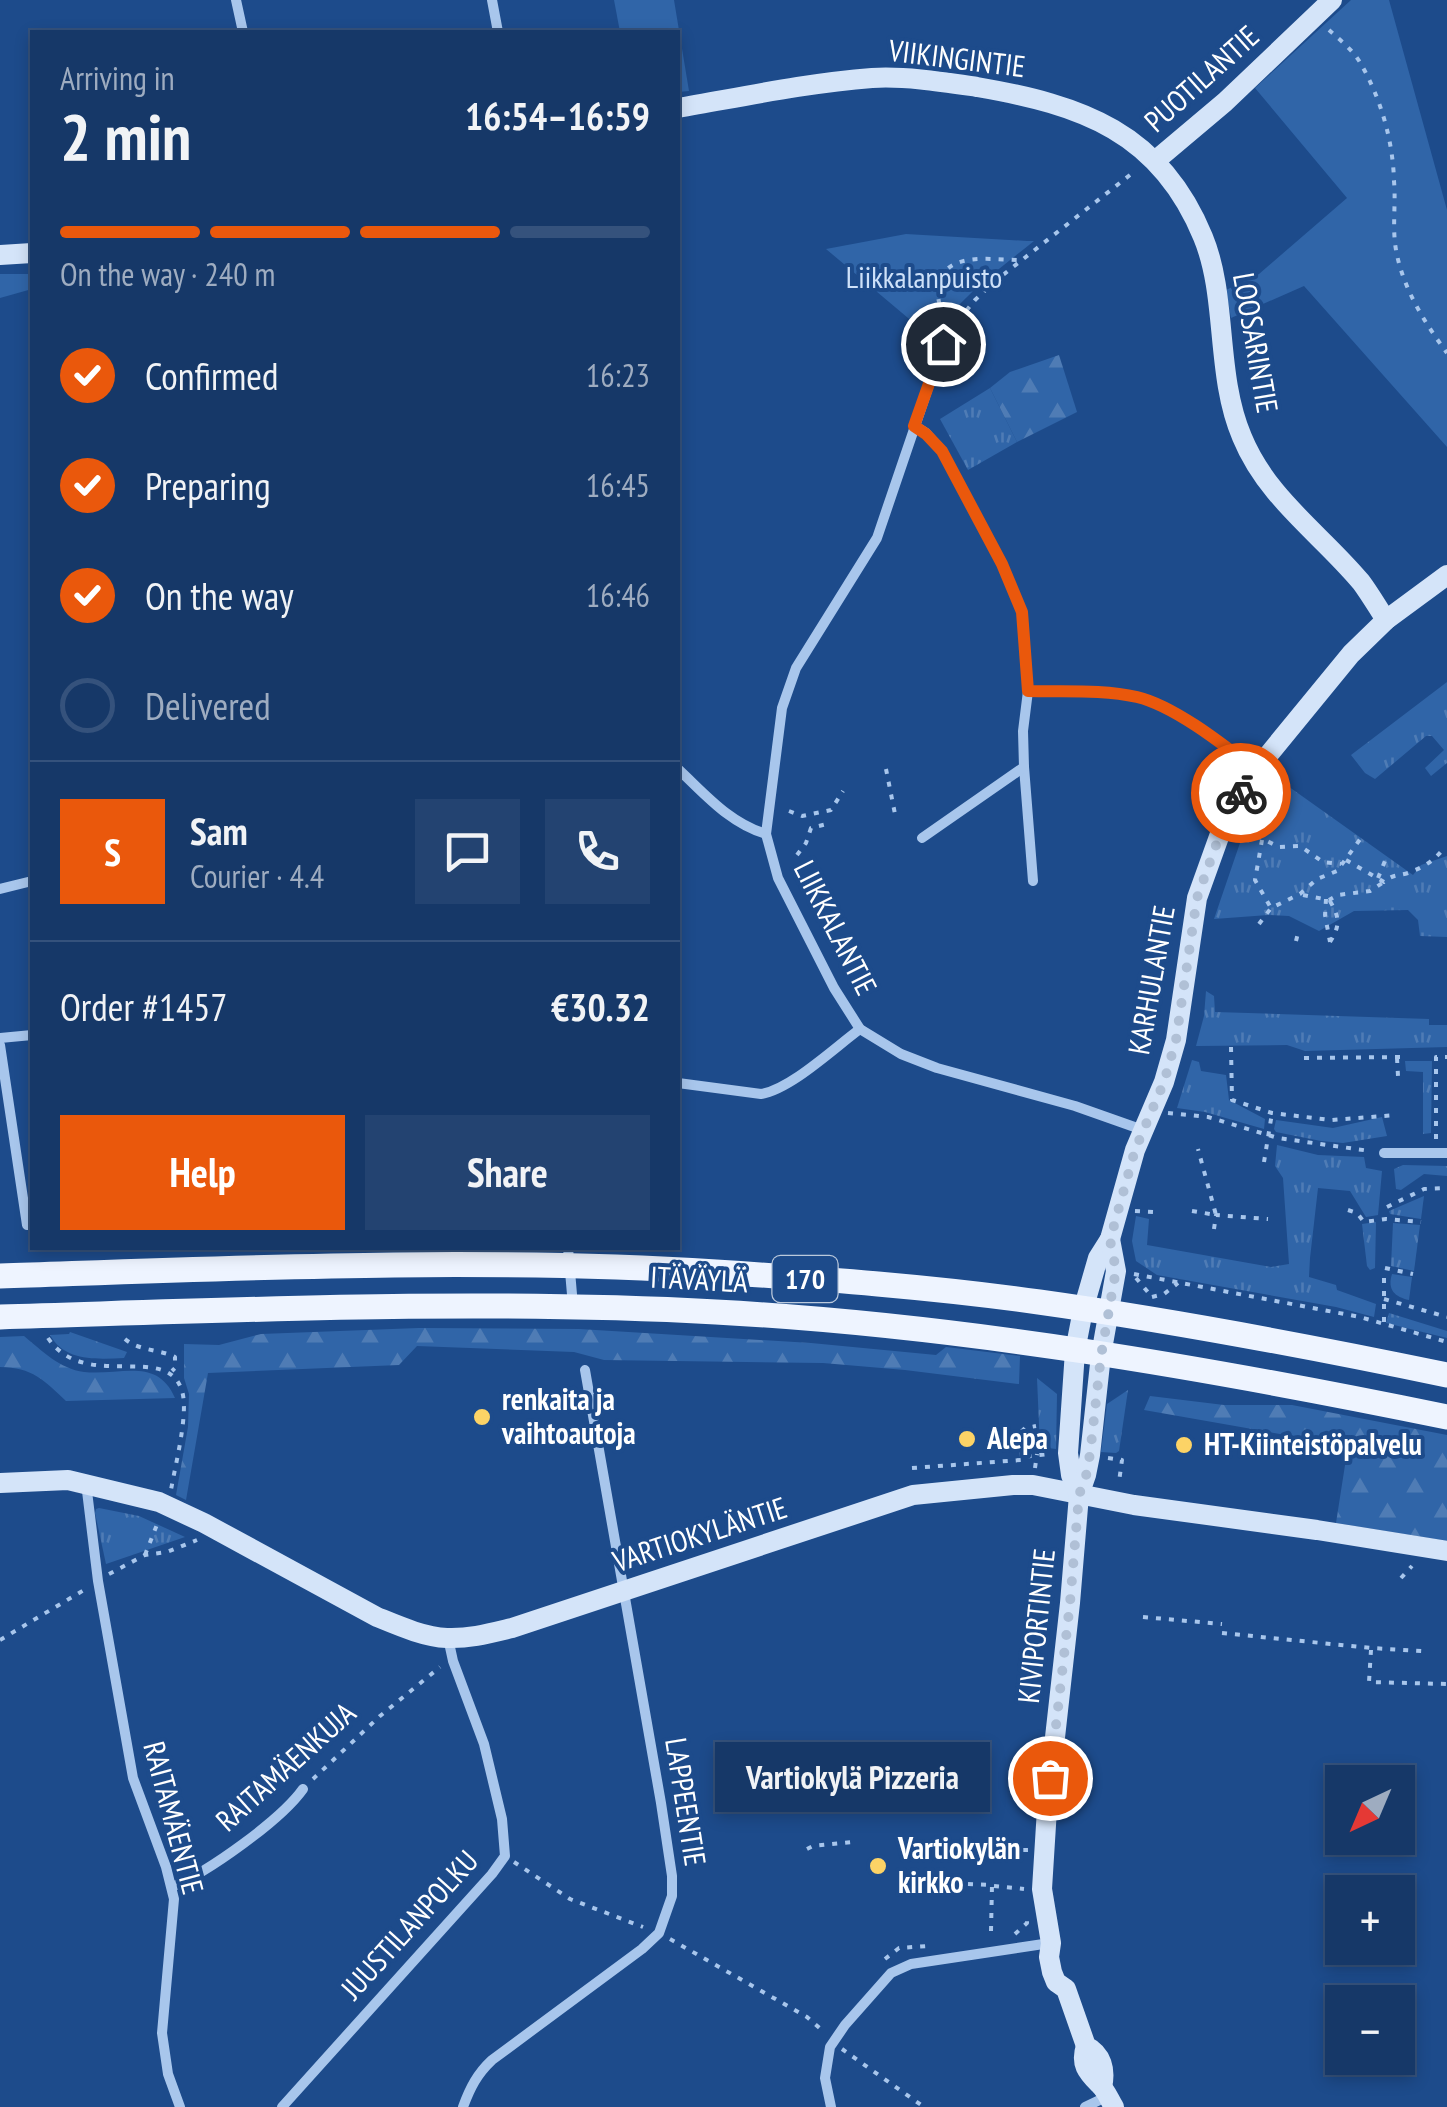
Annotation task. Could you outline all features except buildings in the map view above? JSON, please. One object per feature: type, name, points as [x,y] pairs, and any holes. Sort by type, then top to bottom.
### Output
[{"type":"main road","name":"ITÄVÄYLÄ","points":[[0,1276],[569,1257],[891,1286],[1096,1311],[1447,1376]]},
{"type":"main road","name":"ITÄVÄYLÄ","points":[[0,1317],[301,1308],[717,1312],[1020,1342],[1330,1393],[1447,1418]]},
{"type":"street","points":[[236,0],[243,30]]},
{"type":"street","points":[[492,0],[498,30]]},
{"type":"street","name":"PUOTILANTIE","points":[[1149,163],[1225,102],[1332,0]]},
{"type":"street","name":"VIIKINGINTIE","points":[[680,108],[822,83],[876,78],[942,82],[1067,107],[1130,139],[1149,163]]},
{"type":"street","name":"LOOSARINTIE","points":[[1149,163],[1182,195],[1205,242],[1233,409],[1248,450],[1280,499],[1360,582],[1386,620]]},
{"type":"street","points":[[0,255],[30,253]]},
{"type":"street","name":"LIIKKALANTIE","points":[[943,344],[877,538],[787,688],[766,834],[780,882],[834,988],[860,1029],[902,1054],[937,1068],[1075,1106],[1143,1130]]},
{"type":"street","points":[[914,426],[942,451],[1016,594],[1024,626],[1028,691],[1024,767],[1033,881]]},
{"type":"street","name":"KARHULANTIE","points":[[1088,1353],[1096,1311],[1098,1258],[1110,1240],[1143,1130],[1164,1082],[1176,1040],[1197,898],[1220,834],[1256,770],[1351,654],[1386,620],[1447,574]]},
{"type":"street","points":[[1028,691],[1139,697],[1172,711],[1256,770]]},
{"type":"street","points":[[922,838],[1024,767]]},
{"type":"street","points":[[680,771],[732,819],[766,834]]},
{"type":"street","points":[[0,890],[30,882]]},
{"type":"street","points":[[680,1083],[770,1092],[797,1077],[860,1029]]},
{"type":"street","points":[[28,1226],[6,1137],[0,1041],[30,1035]]},
{"type":"street","points":[[1384,1153],[1447,1152]]},
{"type":"street","points":[[569,1257],[573,1308]]},
{"type":"street","name":"KIVIPORTINTIE","points":[[1088,1353],[1090,1454],[1079,1495],[1042,1889],[1051,1942],[1060,1950],[1068,1977],[1066,1989],[1086,2046],[1094,2050],[1101,2062],[1108,2096]]},
{"type":"street","name":"LAPPEENTIE","points":[[584,1370],[672,1876],[664,1935]]},
{"type":"street","name":"VARTIOKYLÄNTIE","points":[[0,1484],[47,1480],[86,1483],[167,1505],[377,1617],[448,1638],[512,1628],[913,1495],[1014,1484],[1134,1506],[1447,1551]]},
{"type":"street","name":"RAITAMÄENTIE","points":[[86,1483],[98,1581],[133,1778],[174,1899],[162,2033],[168,2074],[180,2107]]},
{"type":"street","name":"JUUSTILANPOLKU","points":[[282,2107],[505,1856],[502,1819],[484,1744],[448,1638]]},
{"type":"street","name":"RAITAMÄENKUJA","points":[[172,1887],[196,1876],[275,1818],[303,1789]]},
{"type":"street","points":[[463,2107],[480,2070],[664,1935]]},
{"type":"street","points":[[831,2107],[825,2074],[833,2042],[896,1970],[911,1964],[1051,1942]]},
{"type":"street","points":[[1085,2107],[1108,2096]]},
{"type":"path","points":[[1323,23],[1360,63],[1384,116],[1395,184],[1392,223],[1397,254],[1425,323],[1447,354]]},
{"type":"path","points":[[943,344],[953,326],[994,282],[1149,163]]},
{"type":"path","points":[[953,326],[940,308],[937,294],[943,272],[952,264],[968,260],[1023,260]]},
{"type":"path","points":[[886,769],[896,814]]},
{"type":"path","points":[[789,812],[802,816],[831,810],[843,791]]},
{"type":"path","points":[[796,855],[806,844],[811,828],[831,823]]},
{"type":"path","points":[[1241,827],[1279,847],[1300,846],[1323,862],[1345,862],[1384,882]]},
{"type":"path","points":[[1259,924],[1271,908],[1300,894],[1317,878],[1337,871],[1361,838]]},
{"type":"path","points":[[1262,840],[1255,880],[1271,908]]},
{"type":"path","points":[[1300,894],[1328,899],[1370,892],[1392,876],[1404,875],[1432,862],[1444,848]]},
{"type":"path","points":[[1378,878],[1386,856]]},
{"type":"path","points":[[1328,899],[1338,914],[1339,928],[1330,942],[1325,915],[1328,899]]},
{"type":"path","points":[[1296,940],[1300,929]]},
{"type":"path","points":[[1231,1048],[1232,1100],[1272,1113],[1330,1120],[1398,1115]]},
{"type":"path","points":[[1436,1139],[1436,1057],[1447,1057]]},
{"type":"path","points":[[1304,1058],[1406,1058]]},
{"type":"path","points":[[1397,1058],[1398,1076]]},
{"type":"path","points":[[1169,1113],[1208,1117],[1270,1136],[1384,1153]]},
{"type":"path","points":[[1264,1162],[1272,1113]]},
{"type":"path","points":[[1198,1150],[1216,1214],[1214,1228]]},
{"type":"path","points":[[1387,1207],[1424,1189],[1447,1188]]},
{"type":"path","points":[[1348,1210],[1358,1213],[1364,1222],[1421,1222]]},
{"type":"path","points":[[1134,1211],[1155,1212]]},
{"type":"path","points":[[1192,1212],[1268,1220]]},
{"type":"path","points":[[1385,1268],[1413,1274]]},
{"type":"path","points":[[1152,1297],[1133,1274],[1360,1316],[1447,1342]]},
{"type":"path","points":[[1384,1278],[1384,1324]]},
{"type":"path","points":[[1384,1300],[1447,1316]]},
{"type":"path","points":[[48,1338],[56,1349],[81,1364],[151,1367],[170,1373],[184,1394],[171,1492]]},
{"type":"path","points":[[125,1338],[129,1343],[176,1357],[170,1373]]},
{"type":"path","points":[[1022,1457],[1022,1430],[1036,1426]]},
{"type":"path","points":[[912,1468],[1022,1460],[1037,1454]]},
{"type":"path","points":[[145,1555],[160,1518]]},
{"type":"path","points":[[113,1572],[145,1555],[177,1549],[201,1538]]},
{"type":"path","points":[[1401,1578],[1415,1562]]},
{"type":"path","points":[[0,1640],[98,1581]]},
{"type":"path","points":[[1143,1617],[1222,1624]]},
{"type":"path","points":[[1222,1632],[1422,1651]]},
{"type":"path","points":[[1371,1648],[1369,1682],[1447,1684]]},
{"type":"path","name":"RAITAMÄENKUJA","points":[[303,1789],[380,1716],[440,1667]]},
{"type":"path","points":[[808,1849],[852,1842]]},
{"type":"path","points":[[984,1851],[1028,1850]]},
{"type":"path","points":[[505,1856],[570,1899],[664,1935],[806,2017],[823,2031]]},
{"type":"path","points":[[968,1884],[1029,1889]]},
{"type":"path","points":[[992,1885],[992,1931]]},
{"type":"path","points":[[833,2042],[924,2107]]},
{"type":"green space","points":[[614,0],[674,0],[679,30],[620,30]]},
{"type":"green space","points":[[1351,0],[1389,0],[1447,210],[1447,447],[1304,286],[1231,318],[1226,290],[1259,274],[1347,198],[1255,88]]},
{"type":"green space","points":[[680,36],[689,91],[680,92]]},
{"type":"green space","name":"Liikkalanpuisto","points":[[906,234],[1034,241],[966,298],[933,339],[826,249]]},
{"type":"green space","points":[[0,274],[30,274],[30,290],[0,298]]},
{"type":"green space","points":[[1059,355],[1077,412],[1017,442],[990,388],[1010,372]]},
{"type":"green space","points":[[990,388],[1017,442],[968,470],[940,419]]},
{"type":"green space","points":[[1447,682],[1447,763],[1431,776],[1425,768],[1444,750],[1432,736],[1426,736],[1375,779],[1365,773],[1351,755]]},
{"type":"green space","points":[[1278,779],[1413,875],[1421,865],[1447,856],[1447,937],[1420,936],[1418,920],[1408,910],[1354,911],[1319,931],[1289,916],[1214,919],[1241,840]]},
{"type":"green space","points":[[1206,991],[1214,996],[1215,1012],[1429,1019],[1429,1025],[1447,1025],[1447,1047],[1305,1051],[1287,1045],[1196,1046]]},
{"type":"green space","points":[[1192,1060],[1199,1062],[1201,1071],[1226,1075],[1229,1100],[1265,1119],[1264,1129],[1177,1108]]},
{"type":"green space","points":[[1405,1061],[1432,1061],[1431,1133],[1423,1134],[1423,1072],[1406,1071]]},
{"type":"green space","points":[[1382,1117],[1387,1136],[1343,1143],[1274,1129],[1276,1120],[1333,1128]]},
{"type":"green space","points":[[1277,1145],[1318,1155],[1364,1157],[1366,1168],[1382,1171],[1378,1215],[1366,1217],[1350,1191],[1318,1188],[1310,1258],[1309,1277],[1376,1304],[1374,1317],[1157,1275],[1136,1261],[1132,1241],[1136,1216],[1149,1219],[1147,1245],[1271,1267],[1289,1264],[1283,1178],[1275,1166]]},
{"type":"green space","points":[[1403,1165],[1447,1166],[1447,1176],[1424,1174],[1401,1190],[1396,1189],[1394,1169]]},
{"type":"green space","points":[[1424,1196],[1421,1219],[1390,1214],[1389,1211]]},
{"type":"green space","points":[[1376,1222],[1375,1268],[1370,1270],[1362,1224]]},
{"type":"green space","points":[[1393,1223],[1420,1225],[1414,1271],[1391,1266]]},
{"type":"green space","points":[[1392,1274],[1412,1277],[1409,1300],[1393,1292]]},
{"type":"green space","points":[[1389,1313],[1447,1331],[1447,1338],[1386,1323]]},
{"type":"green space","points":[[419,1328],[579,1329],[936,1355],[946,1347],[1020,1356],[1019,1384],[823,1363],[604,1360],[574,1352],[417,1346],[399,1365],[208,1373],[186,1500],[176,1495],[188,1427],[184,1344],[219,1345],[261,1334]]},
{"type":"green space","points":[[70,1332],[127,1352],[124,1358],[82,1357],[64,1350],[50,1335]]},
{"type":"green space","points":[[24,1336],[51,1358],[75,1370],[148,1372],[167,1385],[175,1398],[66,1401],[29,1372],[0,1367],[0,1337]]},
{"type":"green space","points":[[1037,1378],[1057,1394],[1056,1449],[1040,1447]]},
{"type":"green space","points":[[1128,1390],[1119,1451],[1101,1452],[1107,1404]]},
{"type":"green space","points":[[1150,1396],[1224,1405],[1292,1405],[1447,1435],[1447,1541],[1336,1523],[1348,1446],[1144,1410]]},
{"type":"green space","points":[[99,1508],[139,1516],[185,1537],[106,1564],[95,1513]]},
{"type":"way so far","points":[[1050,1778],[1079,1495],[1090,1454],[1116,1270],[1110,1240],[1135,1150],[1155,1108],[1176,1040],[1197,898],[1220,834],[1241,793]]},
{"type":"place","name":"renkaita ja vaihtoautoja","points":[[482,1417]]},
{"type":"place","name":"Alepa","points":[[967,1439]]},
{"type":"place","name":"HT-Kiinteistöpalvelu","points":[[1184,1445]]},
{"type":"place","name":"Vartiokylä Pizzeria","points":[[1050,1778]]},
{"type":"place","name":"Vartiokylän kirkko","points":[[878,1866]]},
{"type":"route","points":[[943,344],[914,426],[942,451],[1016,594],[1024,626],[1028,691],[1116,693],[1156,703],[1256,770],[1241,793]]}]
